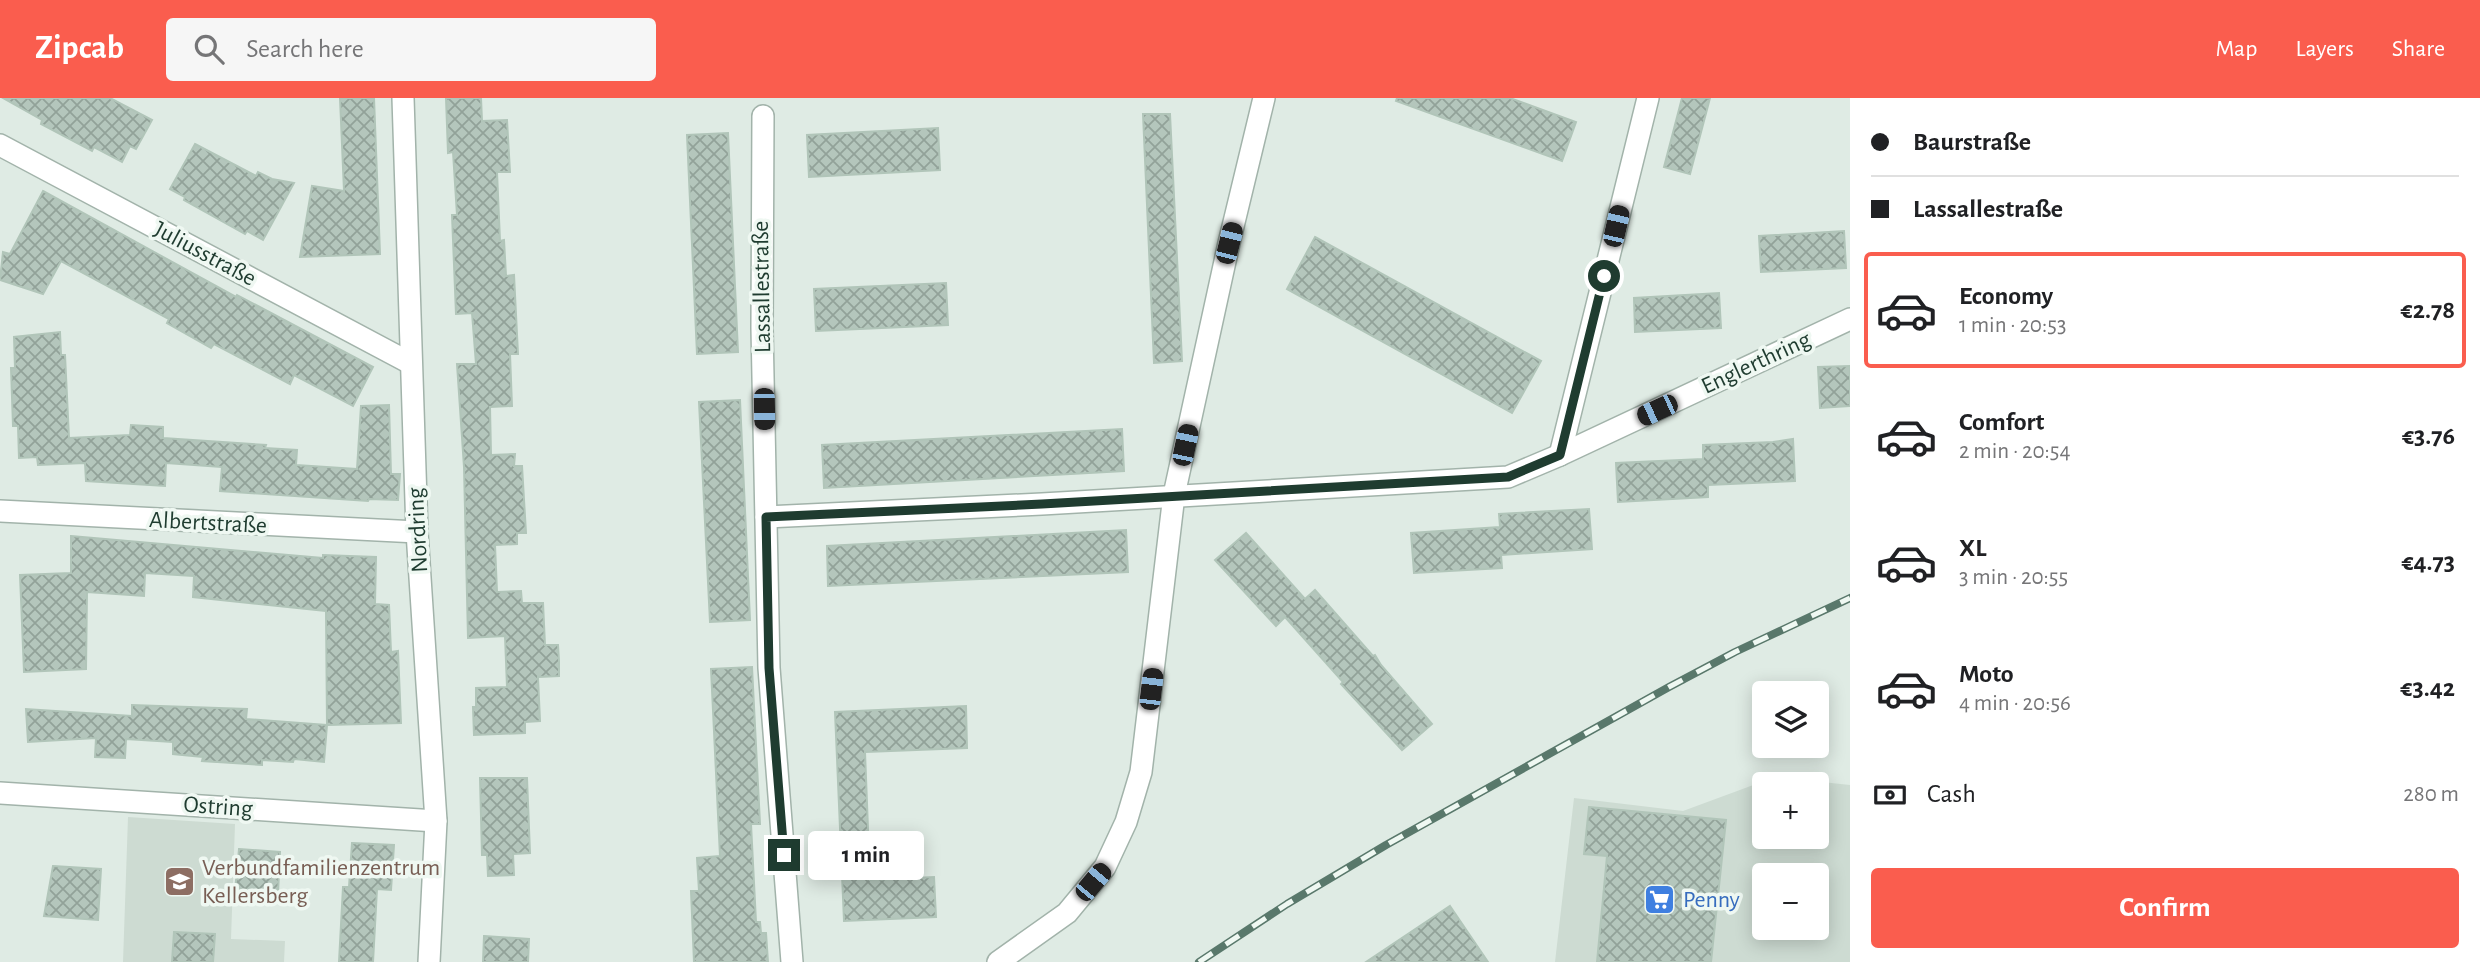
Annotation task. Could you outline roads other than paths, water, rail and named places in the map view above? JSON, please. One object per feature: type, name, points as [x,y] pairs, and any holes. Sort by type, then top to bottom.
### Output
[{"type":"street","name":"Nordring","points":[[403,98],[417,532],[436,821],[429,962]]},
{"type":"street","points":[[998,962],[1067,913],[1105,867],[1126,822],[1141,772],[1174,495],[1264,98]]},
{"type":"street","points":[[1560,455],[1648,98]]},
{"type":"street","name":"Lassallestraße","points":[[763,116],[762,315],[769,668],[792,962]]},
{"type":"street","name":"Juliusstraße","points":[[0,145],[410,363]]},
{"type":"street","name":"Englerthring","points":[[766,517],[1508,477],[1850,318]]},
{"type":"street","name":"Albertstraße","points":[[0,512],[417,532]]},
{"type":"street","name":"Ostring","points":[[0,793],[436,821]]},
{"type":"railway","points":[[1199,962],[1287,904],[1386,845],[1669,687],[1735,652],[1850,598]]},
{"type":"place","name":"Verbundfamilienzentrum Kellersberg","points":[[179,882]]},
{"type":"place","name":"Penny","points":[[1660,900]]}]
